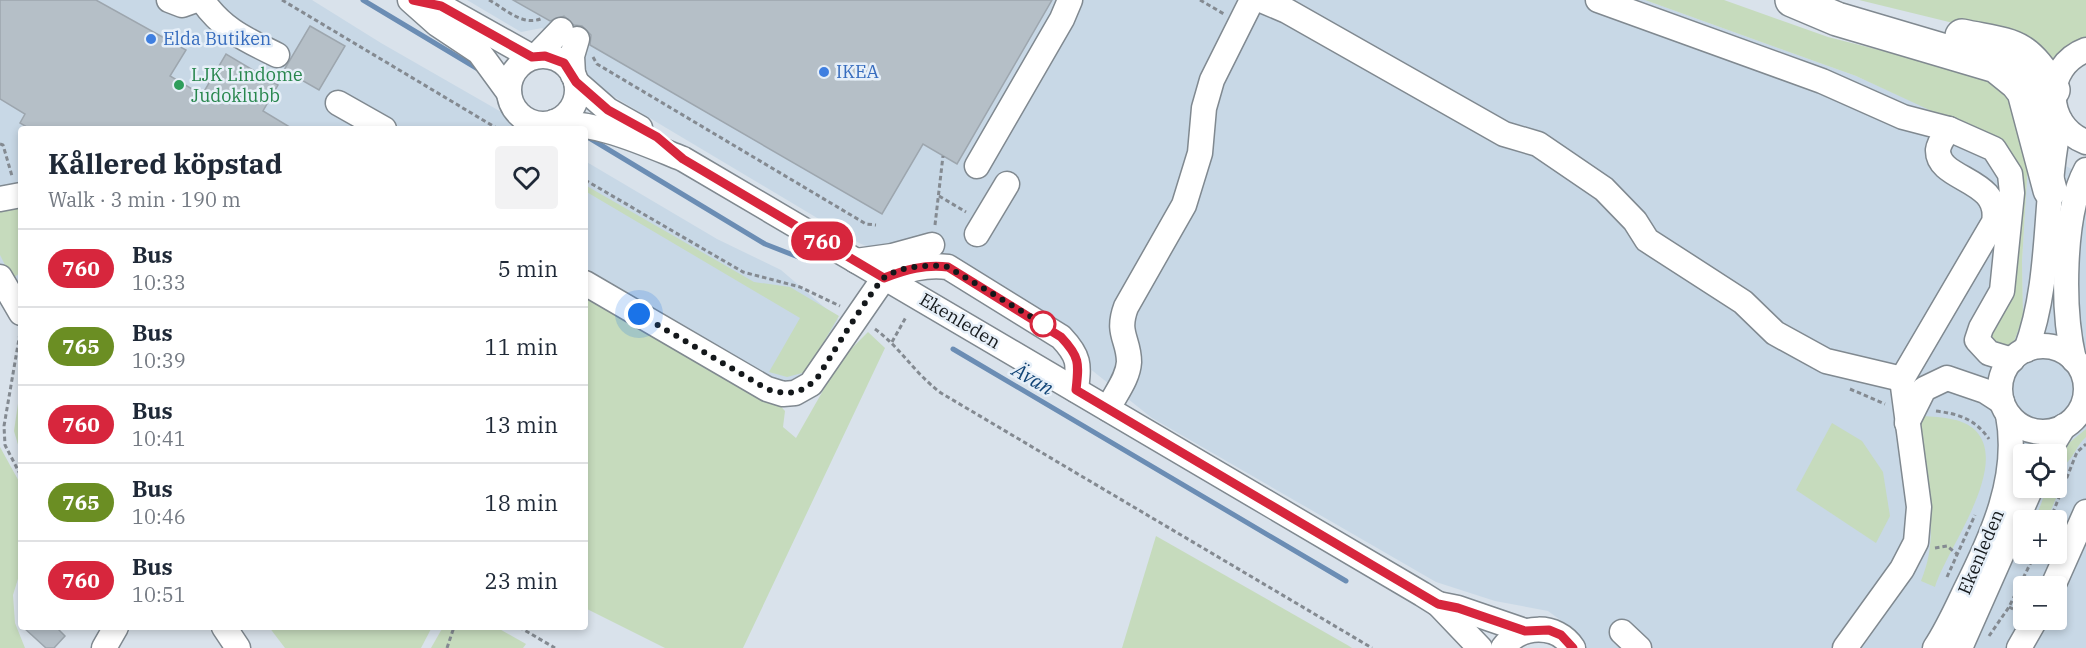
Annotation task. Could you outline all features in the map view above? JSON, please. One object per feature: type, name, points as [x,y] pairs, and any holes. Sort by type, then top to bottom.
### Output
[{"type":"highway","points":[[1792,0],[1838,19],[1996,66],[2024,92],[2050,190]]},
{"type":"highway","points":[[1815,0],[2020,50],[2031,58],[2056,106]]},
{"type":"street","points":[[169,0],[182,5],[196,0]]},
{"type":"street","points":[[202,0],[217,21],[237,35],[277,55]]},
{"type":"street","name":"Ekenleden","points":[[412,0],[441,6],[534,57],[555,58],[564,63],[575,78],[608,110],[657,137],[683,159]]},
{"type":"street","name":"Ekenleden","points":[[412,0],[437,24],[479,52],[509,93],[511,103],[524,118],[544,124],[554,122],[587,124],[611,130],[683,159],[1438,604],[1480,648]]},
{"type":"street","points":[[977,166],[1062,19],[1070,0]]},
{"type":"street","points":[[1108,409],[1126,376],[1129,361],[1121,320],[1184,205],[1200,153],[1204,108],[1212,80],[1252,0]]},
{"type":"street","points":[[1261,0],[1287,10],[1504,134],[1538,144],[1604,189],[1635,221],[1647,240],[1743,302],[1775,333],[1826,361],[1902,379]]},
{"type":"street","points":[[1598,0],[1822,81],[1903,117],[1949,129],[1994,149],[2010,174],[2012,193],[2002,291],[1981,328],[1977,340],[1989,353],[2019,355],[2049,347],[2065,352],[2080,365]]},
{"type":"street","points":[[509,93],[509,83],[516,68],[570,34],[575,102],[562,117],[554,122]]},
{"type":"street","points":[[2005,408],[2001,380],[2019,355],[2039,304],[2056,106],[2064,64],[2086,50]]},
{"type":"street","points":[[338,103],[379,126]]},
{"type":"street","points":[[2056,106],[2074,136],[2086,142]]},
{"type":"street","points":[[1845,648],[1902,569],[1916,542],[1919,507],[1902,379],[1994,222],[1993,200],[1942,162],[1938,151],[1949,129]]},
{"type":"street","points":[[2064,444],[2084,401],[2086,389],[2065,301],[2072,211],[2086,170]]},
{"type":"street","points":[[980,229],[1007,184]]},
{"type":"street","points":[[856,261],[892,256],[932,245]]},
{"type":"street","points":[[588,285],[767,389],[783,394],[805,388],[818,377],[884,278],[910,268],[948,267],[1061,337],[1074,350],[1079,363],[1076,390]]},
{"type":"street","points":[[0,277],[18,308]]},
{"type":"street","points":[[1918,352],[1948,372],[1953,379]]},
{"type":"street","points":[[1907,423],[1924,389],[1939,380],[1953,379],[1985,391],[2005,408],[2020,426],[2034,431],[2050,432],[2074,422]]},
{"type":"street","name":"Ekenleden","points":[[1935,648],[1951,621],[1998,520],[2007,485],[2012,431],[2005,408]]},
{"type":"street","name":"Ekenleden","points":[[1960,648],[2027,498]]},
{"type":"street","points":[[2057,576],[2086,512]]},
{"type":"street","name":"Ekenleden","points":[[1438,604],[1458,608],[1525,631],[1549,630],[1561,635],[1573,648]]},
{"type":"street","points":[[104,648],[114,630]]},
{"type":"street","points":[[226,630],[238,648]]},
{"type":"street","points":[[2019,648],[2029,630]]},
{"type":"street","points":[[1503,648],[1514,636],[1525,631]]},
{"type":"path","points":[[282,0],[493,126]]},
{"type":"path","points":[[489,0],[525,21],[570,34],[597,64],[866,224],[876,225]]},
{"type":"path","points":[[1200,0],[1233,20]]},
{"type":"path","points":[[0,144],[3,145],[10,167],[12,197]]},
{"type":"path","points":[[932,245],[943,156]]},
{"type":"path","points":[[588,182],[743,272],[800,287],[841,307]]},
{"type":"path","points":[[939,196],[980,229]]},
{"type":"path","points":[[892,342],[906,318]]},
{"type":"path","points":[[875,329],[892,342],[920,378],[941,393],[1372,648]]},
{"type":"path","points":[[18,345],[4,426],[5,445],[18,470]]},
{"type":"path","points":[[1929,410],[1956,413],[1973,421],[1994,447],[2010,453]]},
{"type":"path","points":[[2054,510],[2077,452],[2086,444]]},
{"type":"path","points":[[1957,554],[1978,507]]},
{"type":"path","points":[[1987,640],[2009,607],[2030,564]]},
{"type":"path","points":[[2009,607],[2013,609]]},
{"type":"path","points":[[447,648],[453,630]]},
{"type":"path","points":[[524,630],[555,648]]},
{"type":"shaded area","points":[[0,0],[312,0],[381,43],[526,126],[18,126],[18,295],[0,263]]},
{"type":"shaded area","points":[[467,0],[1645,0],[1856,76],[1985,134],[2003,144],[2013,155],[2017,167],[2023,318],[2022,262],[2027,147],[2086,176],[2086,648],[1587,648],[1574,630],[1548,611],[1495,601],[1436,582],[1152,418],[1089,368],[1085,347],[1073,335],[859,243],[591,83],[582,57],[542,28],[521,32]]},
{"type":"shaded area","points":[[588,163],[717,239],[781,270],[838,319],[810,372],[797,383],[781,385],[588,273]]},
{"type":"green space","points":[[1645,0],[1724,0],[1828,37],[1982,76],[2000,87],[2009,98],[2028,162],[2022,262],[2023,317],[2014,342],[2004,348],[1996,348],[1988,336],[2017,167],[2013,155],[2003,144],[1856,76]]},
{"type":"green space","points":[[1859,0],[2086,0],[2086,37],[2065,47],[2052,59],[2042,46],[2023,36],[1986,31]]},
{"type":"green space","points":[[588,187],[754,282],[790,287],[839,316],[806,372],[787,377],[769,372],[800,318],[588,193]]},
{"type":"green space","points":[[18,204],[18,274],[12,279],[0,255],[0,207]]},
{"type":"green space","points":[[588,288],[773,398],[785,411],[783,427],[796,438],[841,359],[868,332],[885,348],[743,648],[665,648],[588,610]]},
{"type":"green space","points":[[18,404],[18,445],[14,431]]},
{"type":"green space","points":[[1919,416],[1949,419],[1971,426],[1984,447],[1985,465],[1981,486],[1935,587],[1921,581],[1928,559],[1931,538],[1919,438]]},
{"type":"green space","points":[[1832,423],[1862,441],[1883,472],[1890,516],[1876,543],[1796,490]]},
{"type":"green space","points":[[2086,429],[2086,437],[2067,462],[2069,443]]},
{"type":"green space","points":[[0,447],[18,480],[18,579],[13,595],[15,623],[25,648],[0,648]]},
{"type":"green space","points":[[2043,498],[2056,498],[2051,510],[2039,510]]},
{"type":"green space","points":[[1156,536],[1349,646],[1352,648],[1122,648]]},
{"type":"green space","points":[[271,630],[430,630],[421,648],[285,648]]},
{"type":"green space","points":[[441,630],[501,630],[526,644],[523,648],[431,648]]},
{"type":"building","points":[[0,0],[96,0],[186,50],[170,76],[202,95],[226,54],[278,85],[263,111],[288,126],[25,126],[20,123],[25,114],[0,99]]},
{"type":"building","name":"IKEA","points":[[513,0],[1052,0],[957,164],[923,144],[882,214],[590,45],[591,35],[582,26],[574,25],[564,16],[550,21]]},
{"type":"building","points":[[310,26],[345,46],[319,90],[284,70]]},
{"type":"building","points":[[26,630],[59,630],[65,636],[54,648],[46,648]]},
{"type":"waterway","name":"Ävan","points":[[363,0],[478,69]]},
{"type":"waterway","name":"Ävan","points":[[588,137],[765,244],[806,260]]},
{"type":"waterway","name":"Ävan","points":[[953,349],[1346,581]]},
{"type":"bus line","name":"760","points":[[413,0],[441,6],[532,57],[545,56],[564,63],[576,82],[608,110],[657,137],[683,159],[884,278],[910,268],[948,267],[1061,337],[1074,350],[1079,363],[1076,390],[1438,604],[1458,608],[1525,631],[1549,630],[1561,635],[1573,648]]},
{"type":"place","name":"Elda Butiken","points":[[151,39]]},
{"type":"place","name":"IKEA","points":[[824,72]]},
{"type":"place","name":"LJK Lindome Judoklubb","points":[[179,85]]},
{"type":"route","points":[[639,314],[767,389],[783,394],[795,393],[811,384],[884,278],[910,268],[948,267],[1043,324]]}]
